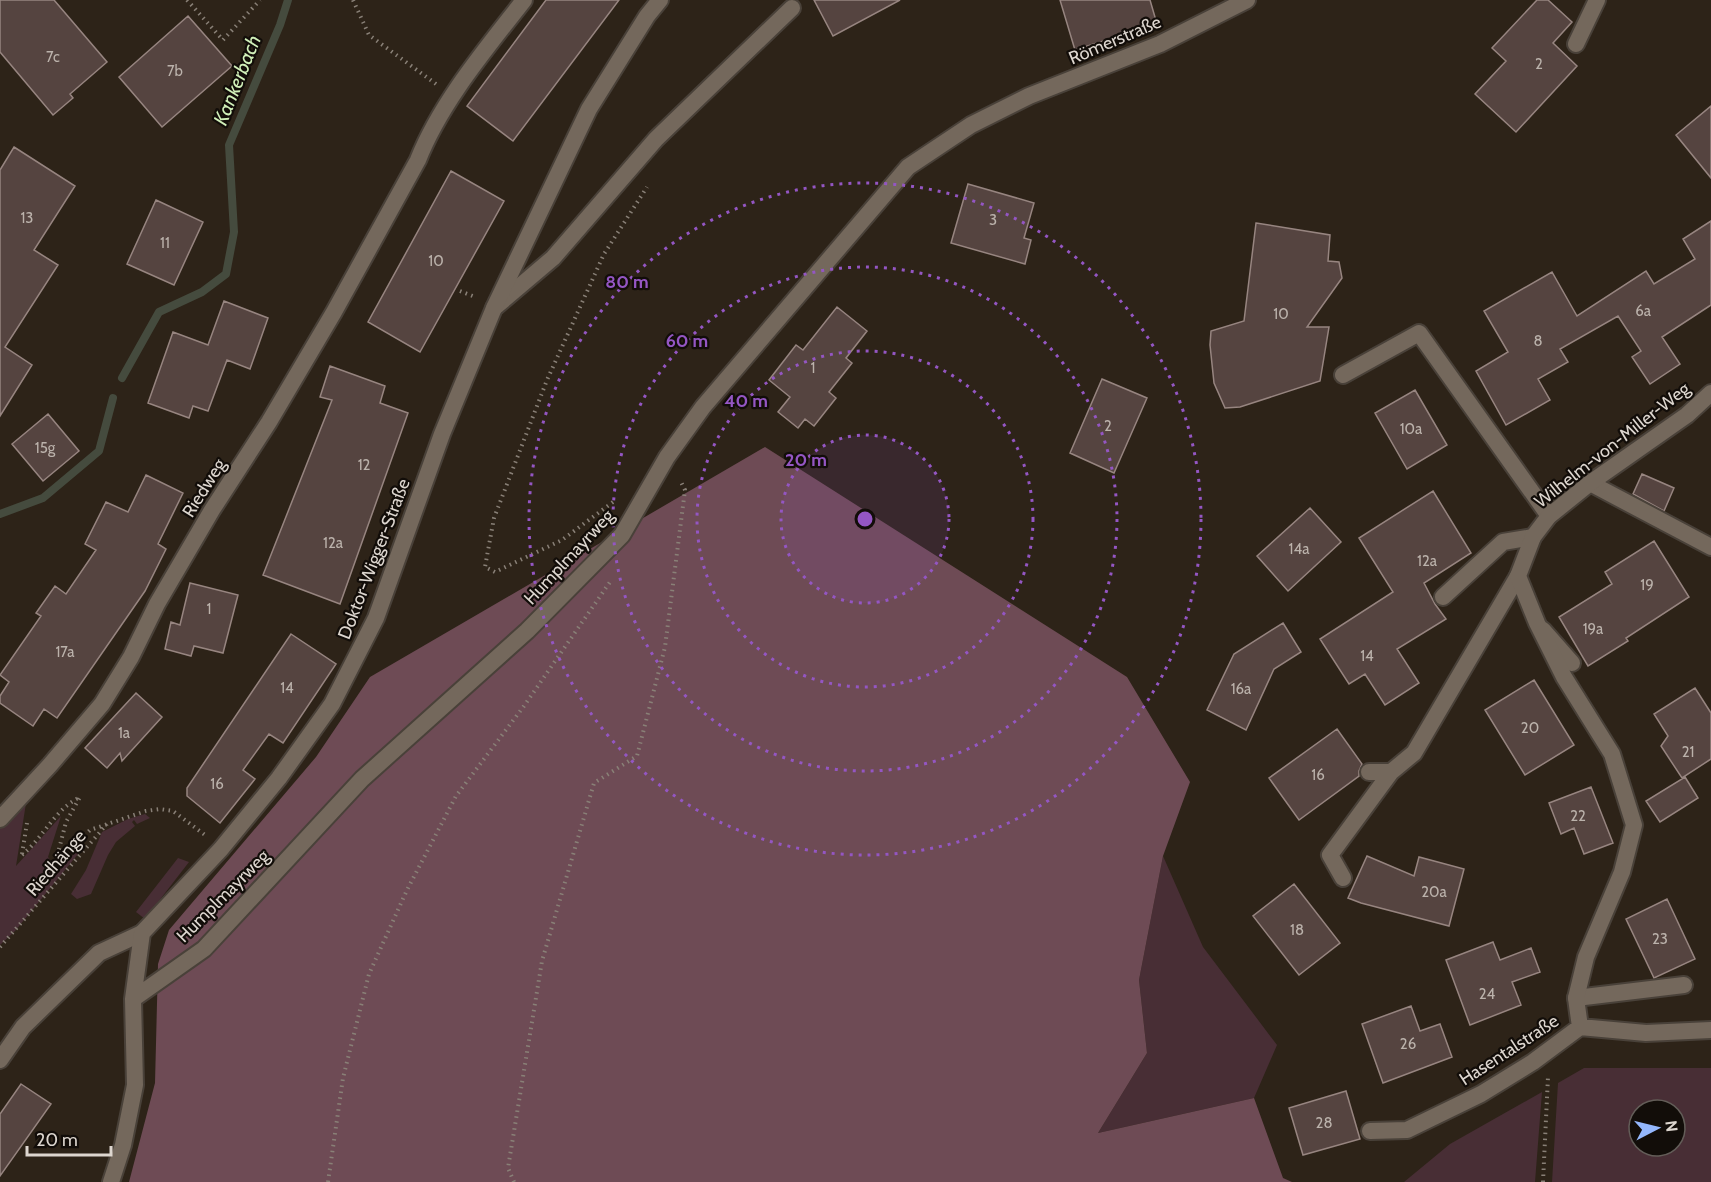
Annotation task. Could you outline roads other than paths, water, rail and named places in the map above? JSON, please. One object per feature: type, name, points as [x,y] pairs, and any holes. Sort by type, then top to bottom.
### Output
[{"type":"street","name":"Riedweg","points":[[0,819],[102,704],[131,657],[157,604],[212,510],[334,312],[418,160],[427,138],[476,63],[524,0]]},
{"type":"street","name":"Doktor-Wigger-Straße","points":[[142,933],[221,849],[279,778],[337,695],[376,618],[488,304],[589,109],[647,16],[660,0]]},
{"type":"street","name":"Römerstraße","points":[[1029,96],[1160,44],[1247,0]]},
{"type":"street","points":[[1576,44],[1598,0]]},
{"type":"street","points":[[488,304],[553,258],[656,139],[792,8]]},
{"type":"street","name":"Humplmayrweg","points":[[133,999],[204,948],[362,779],[527,632],[622,535],[668,455],[703,407],[908,167],[971,125],[1029,96]]},
{"type":"street","points":[[1343,375],[1419,333],[1549,516]]},
{"type":"street","name":"Wilhelm-von-Miller-Weg","points":[[1343,878],[1330,855],[1391,772],[1414,753],[1518,576],[1533,537],[1549,516],[1590,483],[1687,415],[1711,393]]},
{"type":"street","points":[[1590,483],[1711,547]]},
{"type":"street","points":[[1443,597],[1503,542],[1533,537]]},
{"type":"street","points":[[1518,576],[1537,623],[1564,676],[1612,754],[1634,825],[1622,872],[1587,957],[1575,998],[1581,1028]]},
{"type":"street","points":[[1537,623],[1572,663]]},
{"type":"street","points":[[1369,772],[1391,772]]},
{"type":"street","points":[[111,1182],[123,1144],[135,1085],[133,999],[142,933]]},
{"type":"street","points":[[0,1060],[23,1027],[99,953],[142,933]]},
{"type":"street","points":[[1575,998],[1684,985]]},
{"type":"street","name":"Hasentalstraße","points":[[1370,1131],[1407,1130],[1481,1094],[1533,1062],[1581,1028],[1646,1033],[1711,1030]]},
{"type":"waterway","name":"Kankerbach","points":[[122,378],[159,312],[202,292],[226,274],[234,232],[229,145],[280,25],[288,0]]},
{"type":"waterway","name":"Kankerbach","points":[[0,514],[43,498],[99,451],[113,398]]}]
